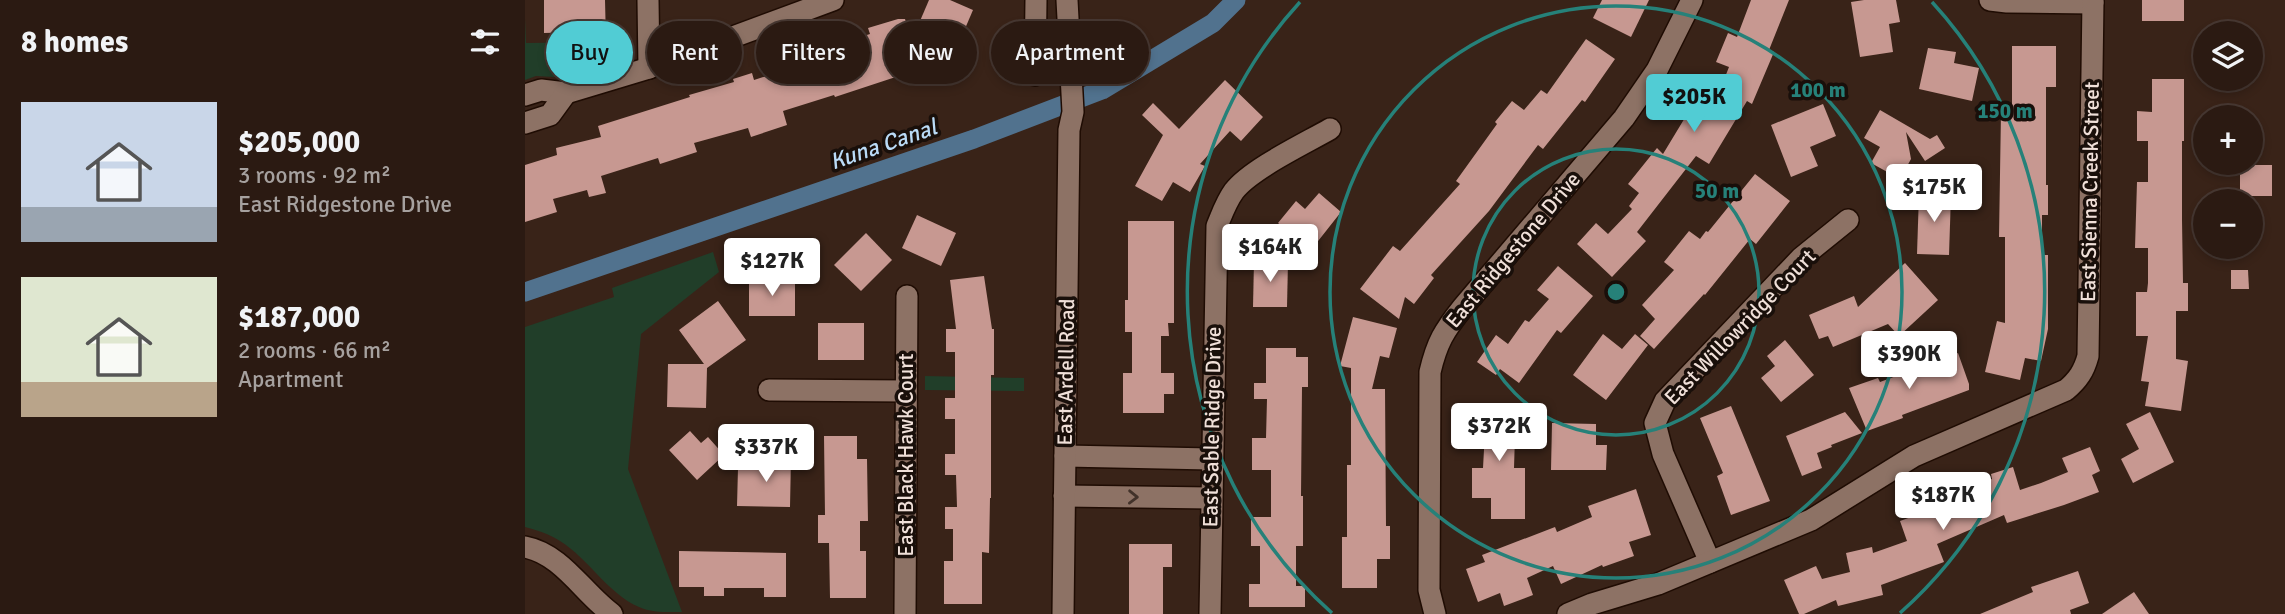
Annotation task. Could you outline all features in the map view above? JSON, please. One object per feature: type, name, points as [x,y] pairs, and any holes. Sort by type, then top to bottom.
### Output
[{"type":"street","points":[[648,0],[648,21]]},
{"type":"street","points":[[742,34],[833,0]]},
{"type":"street","points":[[1036,0],[1036,21]]},
{"type":"street","name":"East Ardell Road","points":[[1063,614],[1072,89],[1067,0]]},
{"type":"street","name":"East Ridgestone Drive","points":[[1435,614],[1429,590],[1429,532],[1430,372],[1436,346],[1447,326],[1624,118],[1657,70],[1692,0]]},
{"type":"street","points":[[1990,0],[2093,2]]},
{"type":"street","name":"East Sienna Creek Street","points":[[1710,562],[1811,520],[1914,456],[2066,390],[2084,370],[2088,356],[2093,2]]},
{"type":"street","points":[[525,95],[541,90],[566,93],[647,69]]},
{"type":"street","points":[[525,123],[550,115],[566,93]]},
{"type":"street","name":"East Sable Ridge Drive","points":[[1210,614],[1217,226],[1234,191],[1248,177],[1330,129]]},
{"type":"street","name":"East Willowridge Court","points":[[1710,562],[1663,454],[1655,423],[1665,401],[1792,267],[1848,220]]},
{"type":"street","name":"East Black Hawk Court","points":[[905,614],[907,296]]},
{"type":"street","points":[[769,390],[906,391]]},
{"type":"street","points":[[1065,456],[1212,459]]},
{"type":"street","points":[[1064,496],[1211,498]]},
{"type":"street","points":[[525,547],[550,556],[611,614]]},
{"type":"street","points":[[1568,614],[1658,584],[1710,562]]},
{"type":"green space","points":[[525,19],[526,43],[546,43],[546,77],[536,76],[525,80]]},
{"type":"green space","points":[[713,252],[719,272],[641,334],[628,469],[682,612],[654,611],[639,607],[617,593],[560,541],[525,527],[525,327],[614,297],[612,288]]},
{"type":"green space","points":[[925,376],[1024,378],[1024,391],[925,390]]},
{"type":"building","points":[[544,0],[605,0],[606,21],[546,21],[544,33]]},
{"type":"building","points":[[929,0],[950,0],[973,10],[968,21],[920,21]]},
{"type":"building","points":[[1602,0],[1649,0],[1631,37],[1593,18]]},
{"type":"building","points":[[1751,0],[1789,0],[1769,50],[1774,52],[1752,104],[1747,101],[1709,164],[1696,156],[1637,232],[1646,241],[1612,277],[1577,244],[1596,223],[1608,234],[1632,209],[1629,206],[1639,193],[1628,184],[1657,148],[1663,154],[1686,116],[1694,121],[1707,101],[1714,105],[1729,67],[1716,62],[1728,33],[1737,37]]},
{"type":"building","points":[[1896,0],[1900,22],[1889,24],[1893,52],[1860,57],[1851,2]]},
{"type":"building","points":[[2142,0],[2184,0],[2184,21],[2142,21]]},
{"type":"building","points":[[884,23],[884,81],[783,111],[787,125],[751,137],[748,128],[694,143],[697,152],[660,164],[658,158],[601,176],[606,193],[589,197],[587,190],[553,199],[557,212],[525,222],[525,165],[557,155],[556,148],[601,137],[598,126],[690,97],[689,95],[727,84],[742,84],[742,76],[752,73],[756,84],[870,84],[870,27]]},
{"type":"building","points":[[1586,39],[1615,59],[1585,102],[1582,100],[1543,149],[1538,145],[1489,211],[1431,275],[1434,278],[1414,304],[1405,297],[1399,319],[1360,289],[1393,246],[1400,251],[1460,184],[1456,181],[1512,101],[1524,110],[1541,90],[1547,94]]},
{"type":"building","points":[[2012,46],[2056,46],[2056,87],[2046,87],[2048,215],[2042,215],[2042,255],[2048,255],[2048,329],[2041,361],[2025,358],[2020,380],[1985,372],[1997,321],[2005,323],[2005,237],[1999,237],[2001,111],[2012,111]]},
{"type":"building","points":[[1928,48],[1956,52],[1954,63],[1979,68],[1972,101],[1919,89]]},
{"type":"building","points":[[2152,79],[2184,79],[2183,283],[2188,283],[2188,311],[2176,311],[2176,359],[2188,361],[2181,411],[2145,406],[2149,382],[2141,381],[2148,336],[2136,336],[2136,292],[2147,292],[2148,283],[2148,248],[2135,248],[2137,182],[2148,182],[2148,141],[2137,141],[2137,111],[2152,112]]},
{"type":"building","points":[[1225,80],[1263,117],[1241,141],[1230,131],[1200,164],[1205,166],[1190,192],[1173,182],[1162,201],[1135,186],[1163,135],[1142,115],[1153,103],[1179,129]]},
{"type":"building","points":[[1823,104],[1836,136],[1810,147],[1818,166],[1791,177],[1771,125]]},
{"type":"building","points":[[1880,110],[1930,139],[1937,135],[1945,148],[1925,161],[1906,132],[1911,159],[1900,179],[1871,163],[1880,147],[1864,138]]},
{"type":"building","points":[[2263,165],[2272,165],[2272,196],[2263,196],[2263,189],[2240,189],[2240,175],[2263,175]]},
{"type":"building","points":[[1755,174],[1790,201],[1756,244],[1750,239],[1705,295],[1654,349],[1640,336],[1655,319],[1642,305],[1674,270],[1664,262],[1689,231],[1700,239],[1708,232]]},
{"type":"building","points":[[1319,193],[1341,212],[1311,250],[1278,223],[1296,201],[1305,209]]},
{"type":"building","points":[[1919,194],[1951,195],[1949,255],[1917,254]]},
{"type":"building","points":[[917,215],[956,233],[941,266],[902,248]]},
{"type":"building","points":[[1128,221],[1174,221],[1174,323],[1168,323],[1169,336],[1161,336],[1161,373],[1174,373],[1174,394],[1164,394],[1164,413],[1123,413],[1123,373],[1132,373],[1132,332],[1125,332],[1125,300],[1128,300]]},
{"type":"building","points":[[866,233],[892,260],[861,291],[834,265]]},
{"type":"building","points":[[1254,261],[1288,262],[1287,307],[1253,307]]},
{"type":"building","points":[[1905,263],[1938,300],[1899,336],[1888,324],[1833,347],[1828,336],[1819,339],[1809,315],[1854,296],[1858,307]]},
{"type":"building","points":[[1558,266],[1593,296],[1561,333],[1557,330],[1519,383],[1500,369],[1496,375],[1477,362],[1496,335],[1508,344],[1525,320],[1529,322],[1549,299],[1537,290]]},
{"type":"building","points":[[2231,270],[2248,270],[2249,289],[2231,289]]},
{"type":"building","points":[[984,276],[994,329],[989,553],[982,552],[982,604],[944,604],[944,561],[953,561],[953,529],[945,529],[945,507],[957,507],[956,475],[945,475],[945,454],[955,454],[955,419],[945,419],[945,398],[955,398],[955,352],[946,352],[946,329],[956,329],[950,280]]},
{"type":"building","points":[[749,279],[795,279],[795,316],[749,316]]},
{"type":"building","points":[[718,301],[746,340],[707,368],[706,408],[667,407],[668,364],[704,364],[679,330]]},
{"type":"building","points":[[1353,317],[1397,328],[1389,358],[1380,356],[1372,389],[1385,389],[1386,526],[1390,526],[1390,559],[1377,559],[1377,588],[1342,588],[1342,537],[1347,537],[1347,465],[1351,465],[1351,368],[1340,366]]},
{"type":"building","points":[[818,323],[864,323],[864,360],[818,360]]},
{"type":"building","points":[[1603,334],[1622,349],[1635,334],[1648,345],[1606,400],[1573,375]]},
{"type":"building","points":[[1785,340],[1814,375],[1781,402],[1761,378],[1775,366],[1767,356]]},
{"type":"building","points":[[1266,348],[1296,348],[1296,357],[1308,357],[1308,387],[1302,387],[1303,546],[1296,546],[1296,586],[1305,586],[1305,607],[1249,607],[1249,584],[1260,584],[1260,546],[1251,546],[1251,517],[1271,517],[1271,470],[1252,470],[1252,438],[1266,438],[1267,399],[1254,399],[1254,383],[1266,383]]},
{"type":"building","points":[[1958,353],[1969,390],[1867,431],[1849,388],[1878,378],[1880,382]]},
{"type":"building","points":[[1476,403],[1516,404],[1514,468],[1525,468],[1525,519],[1491,519],[1491,498],[1472,498],[1472,468],[1483,468],[1485,431],[1475,431]]},
{"type":"building","points":[[1731,406],[1770,501],[1731,515],[1717,476],[1723,473],[1700,418]]},
{"type":"building","points":[[1845,412],[1862,433],[1817,453],[1822,468],[1802,476],[1786,436]]},
{"type":"building","points":[[2150,412],[2174,462],[2133,483],[2121,459],[2139,449],[2126,424]]},
{"type":"building","points":[[1552,423],[1596,424],[1596,445],[1607,445],[1606,470],[1551,470]]},
{"type":"building","points":[[690,431],[701,443],[708,437],[724,455],[697,480],[669,450]]},
{"type":"building","points":[[824,436],[857,436],[857,459],[867,459],[868,521],[860,521],[860,551],[866,551],[866,598],[830,598],[829,543],[818,543],[818,515],[825,515]]},
{"type":"building","points":[[2090,447],[2100,471],[2092,475],[2099,492],[2007,523],[2004,515],[1937,544],[1944,562],[1881,585],[1883,595],[1838,606],[1836,600],[1799,614],[1784,580],[1816,566],[1822,579],[1850,572],[1846,553],[1872,547],[1873,553],[1907,541],[1900,521],[1933,509],[1931,505],[1992,479],[1991,474],[2013,467],[2020,490],[2041,483],[2068,472],[2062,458]]},
{"type":"building","points":[[761,457],[791,457],[790,507],[737,506],[738,468],[761,468]]},
{"type":"building","points":[[1636,489],[1651,535],[1629,542],[1634,556],[1603,567],[1602,565],[1561,584],[1553,566],[1527,578],[1533,595],[1504,606],[1500,593],[1478,602],[1466,569],[1485,562],[1482,555],[1555,527],[1557,532],[1592,517],[1588,506]]},
{"type":"building","points":[[1129,544],[1172,544],[1172,567],[1163,567],[1163,614],[1129,614]]},
{"type":"building","points":[[679,551],[786,553],[786,597],[764,597],[764,588],[724,588],[724,596],[704,596],[704,587],[679,587]]},
{"type":"building","points":[[2078,571],[2089,603],[2070,610],[2071,614],[1980,614],[2033,592],[2031,587]]},
{"type":"building","points":[[2134,592],[2149,614],[2102,614]]},
{"type":"waterway","name":"Kuna Canal","points":[[525,292],[974,139],[1102,90],[1213,23],[1236,0]]}]
